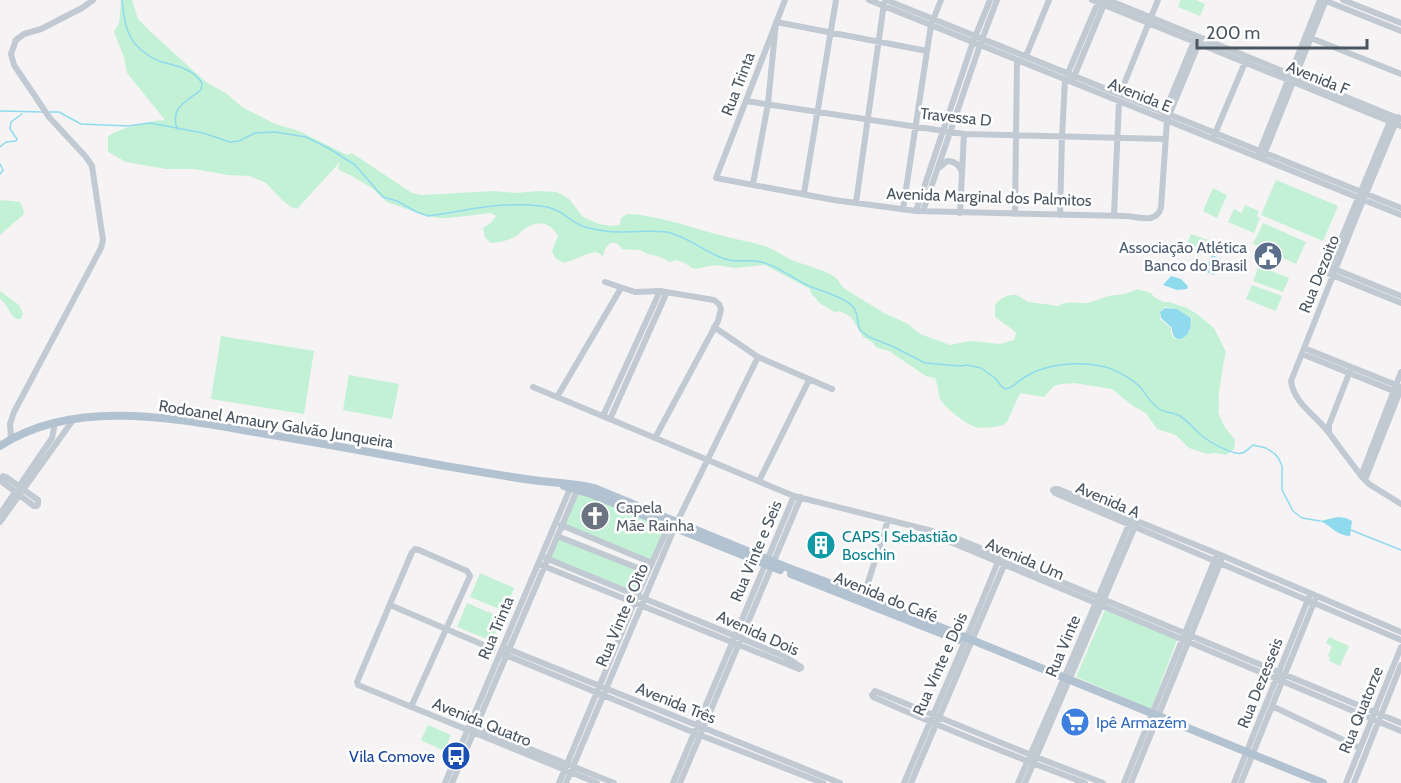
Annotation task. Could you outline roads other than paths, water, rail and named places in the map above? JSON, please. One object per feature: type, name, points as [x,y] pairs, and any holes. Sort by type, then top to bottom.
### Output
[{"type":"main road","name":"Rodoanel Amaury Galvão Junqueira","points":[[0,446],[11,439],[55,423],[109,416],[147,416],[552,482]]},
{"type":"main road","name":"Avenida do Café","points":[[552,482],[575,487],[863,599],[1155,717],[1309,783]]},
{"type":"main road","name":"Avenida do Café","points":[[1249,756],[1323,783]]},
{"type":"street","points":[[11,439],[10,424],[14,412],[101,248],[103,240],[92,166],[49,117],[14,64],[11,54],[14,44],[24,34],[41,29],[93,0]]},
{"type":"street","name":"Rua Trinta","points":[[716,178],[785,0]]},
{"type":"street","points":[[804,194],[836,0]]},
{"type":"street","name":"Avenida E","points":[[869,0],[882,2],[978,40],[1026,56],[1070,78]]},
{"type":"street","points":[[903,209],[932,22],[941,0]]},
{"type":"street","points":[[920,211],[990,0]]},
{"type":"street","points":[[978,40],[997,0]]},
{"type":"street","points":[[1026,56],[1049,0]]},
{"type":"street","points":[[1114,215],[1120,98],[1158,0]]},
{"type":"street","points":[[1324,0],[1401,31]]},
{"type":"street","points":[[1292,78],[1311,38],[1324,0]]},
{"type":"street","points":[[1261,155],[1324,0]]},
{"type":"street","points":[[1343,0],[1401,23]]},
{"type":"street","points":[[1060,215],[1062,136],[1070,78],[1101,1]]},
{"type":"street","name":"Avenida F","points":[[1101,1],[1396,120]]},
{"type":"street","points":[[855,203],[882,2]]},
{"type":"street","points":[[753,184],[768,104],[777,22],[927,51]]},
{"type":"street","points":[[1311,38],[1401,74]]},
{"type":"street","name":"Avenida E","points":[[978,40],[1017,60],[1070,78],[1362,196],[1401,208]]},
{"type":"street","points":[[1165,139],[1166,116],[1197,40]]},
{"type":"street","points":[[1214,136],[1246,59]]},
{"type":"street","points":[[1015,214],[1017,60]]},
{"type":"street","name":"Avenida F","points":[[1292,78],[1358,109],[1396,120]]},
{"type":"street","name":"Travessa D","points":[[746,100],[964,134],[1165,139]]},
{"type":"street","name":"Rua Dezoito","points":[[1329,432],[1301,402],[1292,387],[1292,377],[1331,271],[1396,120]]},
{"type":"street","points":[[935,178],[947,132]]},
{"type":"street","points":[[960,213],[964,134]]},
{"type":"street","name":"Avenida Marginal dos Palmitos","points":[[716,178],[855,203],[920,211],[1114,215],[1150,219],[1155,218],[1161,208],[1165,139]]},
{"type":"street","name":"Avenida E","points":[[1261,155],[1335,181],[1401,215]]},
{"type":"street","points":[[920,211],[940,166],[953,161],[961,169],[962,176]]},
{"type":"street","points":[[1331,271],[1401,297]]},
{"type":"street","points":[[1331,271],[1401,303]]},
{"type":"street","points":[[605,282],[638,292],[664,292],[711,299],[720,305],[721,311],[714,327],[655,438]]},
{"type":"street","points":[[557,397],[621,288]]},
{"type":"street","points":[[606,418],[664,292]]},
{"type":"street","points":[[714,327],[758,357],[832,389]]},
{"type":"street","points":[[1303,351],[1399,390]]},
{"type":"street","name":"Rua Vinte e Oito","points":[[639,601],[652,563],[758,357]]},
{"type":"street","points":[[1350,370],[1329,425],[1329,432],[1363,478],[1401,504]]},
{"type":"street","points":[[1363,478],[1399,390],[1401,372]]},
{"type":"street","points":[[759,481],[809,380]]},
{"type":"street","name":"Avenida Um","points":[[533,387],[797,496],[913,525],[937,534],[944,540],[954,541],[1002,560],[1281,676],[1377,717],[1401,730]]},
{"type":"street","points":[[0,514],[73,420]]},
{"type":"street","points":[[0,522],[52,438],[55,423]]},
{"type":"street","name":"Rua Trinta","points":[[542,561],[557,536],[575,487]]},
{"type":"street","name":"Rua Trinta","points":[[452,783],[472,729],[575,487]]},
{"type":"street","name":"Avenida A","points":[[1133,522],[1055,493],[1053,490],[1058,489],[1312,598],[1401,640]]},
{"type":"street","name":"Rua Vinte e Seis","points":[[680,783],[699,731],[797,496]]},
{"type":"street","points":[[863,599],[888,520]]},
{"type":"street","name":"Rua Vinte","points":[[1018,783],[1066,681],[1133,522]]},
{"type":"street","name":"Rua Vinte e Oito","points":[[559,783],[569,768],[673,524]]},
{"type":"street","points":[[561,525],[652,563]]},
{"type":"street","points":[[557,536],[648,572]]},
{"type":"street","points":[[411,707],[446,629],[470,576],[467,571],[415,549],[390,605],[446,629],[493,650]]},
{"type":"street","points":[[1131,783],[1219,558]]},
{"type":"street","name":"Rua Vinte e Dois","points":[[904,783],[969,642],[1002,560]]},
{"type":"street","name":"Avenida Dois","points":[[542,561],[737,640],[790,659],[801,669],[737,640]]},
{"type":"street","name":"Avenida A","points":[[1312,598],[1401,632]]},
{"type":"street","name":"Rua Dezesseis","points":[[1241,783],[1249,756],[1312,598]]},
{"type":"street","name":"Avenida Quatro","points":[[390,605],[357,682],[358,685],[569,768],[614,783]]},
{"type":"street","name":"Rua Quatorze","points":[[1354,783],[1401,647]]},
{"type":"street","name":"Avenida Três","points":[[505,651],[823,783]]},
{"type":"street","name":"Rua Quatorze","points":[[1346,783],[1360,748],[1401,665]]},
{"type":"street","name":"Rua Dezesseis","points":[[1234,783],[1272,706],[1281,676]]},
{"type":"street","points":[[934,720],[875,692],[872,695],[1085,783]]},
{"type":"street","points":[[1272,706],[1360,748]]},
{"type":"street","points":[[1124,783],[1155,717]]},
{"type":"street","name":"Avenida Um","points":[[1377,717],[1401,723]]},
{"type":"street","name":"Rua Vinte e Dois","points":[[911,783],[934,720]]},
{"type":"street","name":"Rua Trinta","points":[[445,783],[472,729]]},
{"type":"street","name":"Rua Vinte e Seis","points":[[674,783],[699,731]]},
{"type":"street","name":"Avenida Três","points":[[699,731],[840,783]]},
{"type":"street","points":[[1031,759],[1103,783]]},
{"type":"street","name":"Rua Vinte","points":[[1025,783],[1031,759]]},
{"type":"street","name":"Rua Vinte e Oito","points":[[566,783],[569,768]]},
{"type":"street","name":"Avenida Quatro","points":[[569,768],[597,783]]},
{"type":"water","points":[[1212,255],[1221,259],[1214,275],[1205,271]]},
{"type":"water","points":[[1171,276],[1181,279],[1188,286],[1187,289],[1177,290],[1163,285]]},
{"type":"water","points":[[1165,308],[1177,309],[1191,318],[1190,329],[1186,336],[1180,339],[1174,337],[1172,328],[1161,318],[1160,312]]},
{"type":"water","points":[[1338,517],[1352,521],[1350,536],[1320,521]]},
{"type":"waterway","points":[[122,0],[127,28],[136,45],[153,58],[190,71],[202,83],[201,90],[178,110],[175,122],[177,129]]},
{"type":"waterway","points":[[0,111],[44,112]]},
{"type":"waterway","points":[[49,112],[59,112],[81,124],[128,126],[150,123],[203,133],[230,142],[239,141],[255,133],[275,132],[306,137],[355,165],[383,197],[428,216],[484,207],[527,205],[555,209],[579,225],[594,229],[617,232],[667,232],[725,259],[756,261],[775,267],[807,285],[847,302],[854,308],[860,330],[869,337],[925,363],[981,368],[1006,389],[1033,373],[1052,366],[1082,364],[1106,367],[1133,381],[1159,409],[1180,416],[1209,441],[1238,453],[1245,452],[1253,445],[1266,448],[1275,454],[1282,466],[1282,490],[1293,511],[1302,518],[1320,521]]},
{"type":"waterway","points":[[0,147],[6,142],[16,141],[10,129],[11,122],[22,114]]},
{"type":"waterway","points":[[0,164],[3,170],[0,174]]},
{"type":"waterway","points":[[1351,530],[1401,550]]},
{"type":"place","name":"Associação Atlética Banco do Brasil","points":[[1268,256]]},
{"type":"place","name":"Capela Mãe Rainha","points":[[595,516]]},
{"type":"place","name":"CAPS I Sebastião Boschin","points":[[821,545]]},
{"type":"place","name":"Ipê Armazém","points":[[1075,722]]},
{"type":"place","name":"Vila Comove","points":[[456,756]]}]
